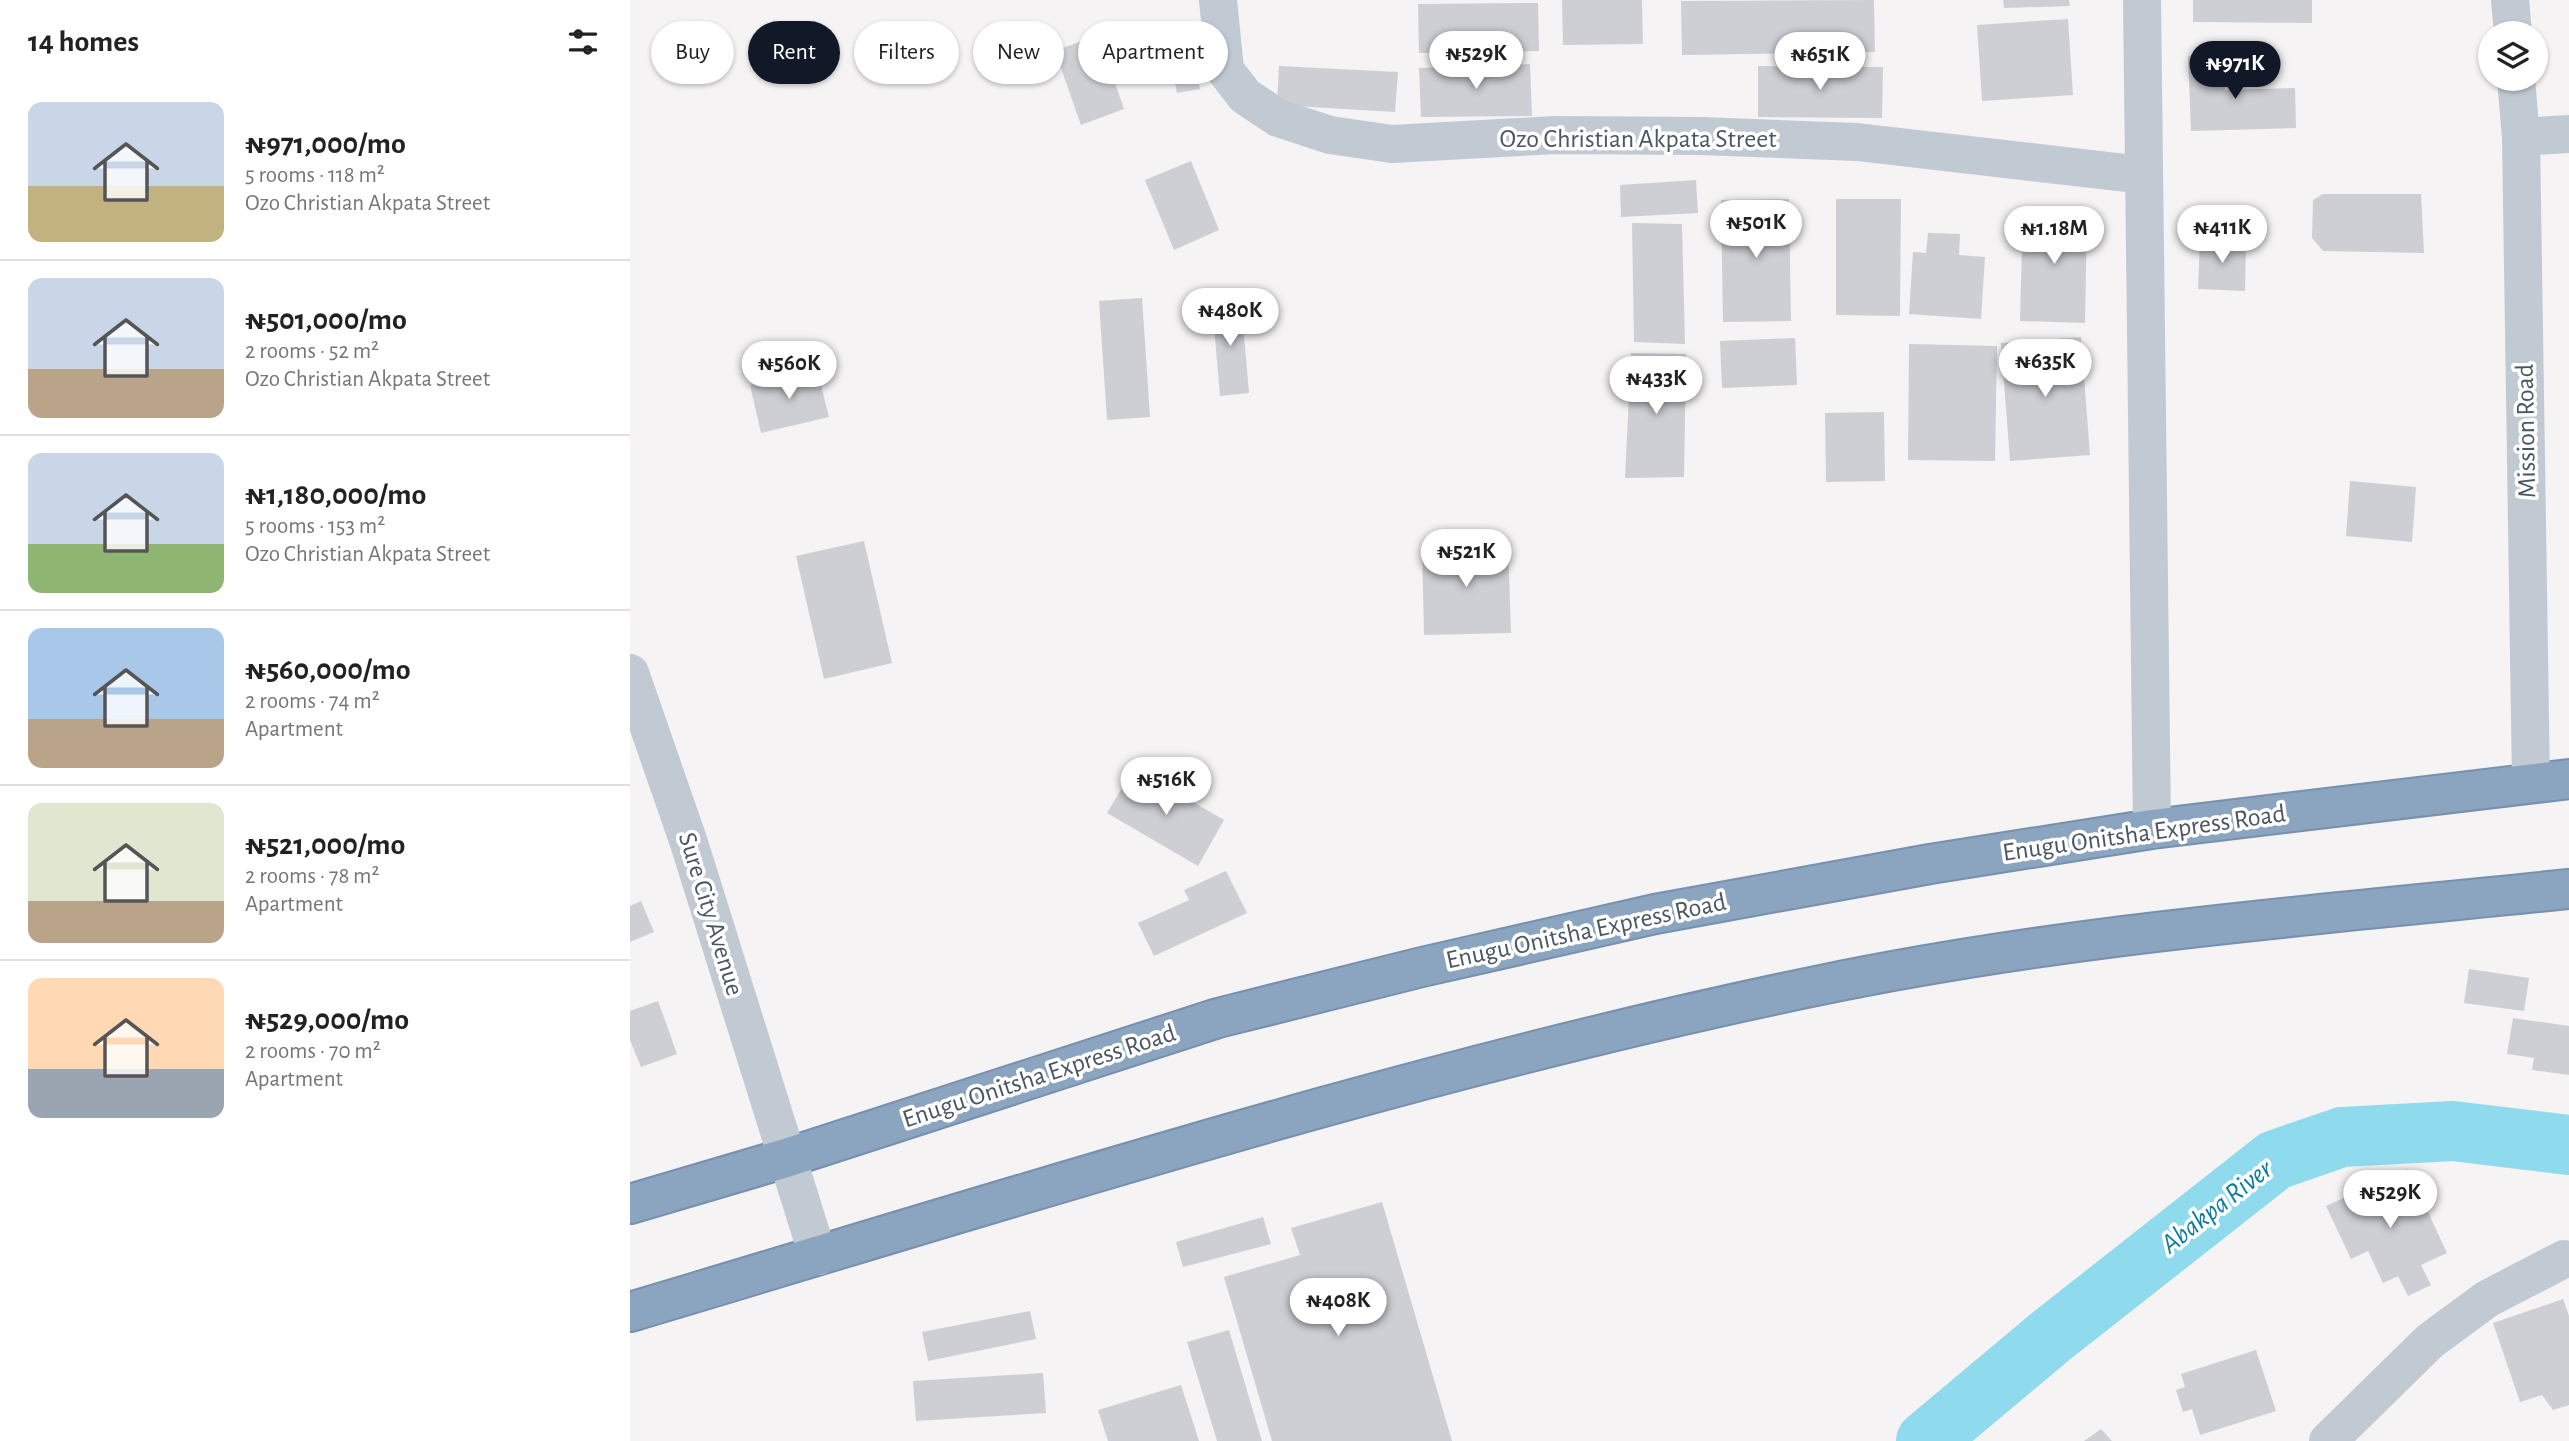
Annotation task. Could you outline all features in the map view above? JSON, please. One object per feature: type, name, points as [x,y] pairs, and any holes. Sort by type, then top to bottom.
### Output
[{"type":"highway","name":"Enugu Onitsha Express Road","points":[[630,1204],[786,1158],[1218,1018],[1422,967],[1655,914],[1930,864],[2152,829],[2569,779]]},
{"type":"highway","points":[[630,1312],[1181,1147],[1632,1026],[1820,985],[2012,951],[2216,923],[2569,889]]},
{"type":"street","name":"Ozo Christian Akpata Street","points":[[1217,0],[1225,70],[1245,96],[1278,118],[1330,135],[1392,144],[1555,135],[1702,136],[1857,142],[2143,175]]},
{"type":"street","points":[[2142,0],[2152,829]]},
{"type":"street","points":[[2510,0],[2512,21]]},
{"type":"street","name":"Mission Road","points":[[2517,91],[2521,137],[2532,783]]},
{"type":"street","points":[[2521,137],[2569,134]]},
{"type":"street","name":"Sure City Avenue","points":[[630,673],[689,843],[818,1256]]},
{"type":"street","points":[[2328,1441],[2430,1340],[2487,1298],[2564,1259]]},
{"type":"building","points":[[1562,0],[1642,0],[1643,44],[1563,45]]},
{"type":"building","points":[[1874,0],[1875,52],[1682,55],[1681,1]]},
{"type":"building","points":[[2003,0],[2069,0],[2070,6],[2004,8]]},
{"type":"building","points":[[2193,0],[2312,0],[2312,23],[2193,22]]},
{"type":"building","points":[[1538,3],[1539,51],[1419,53],[1418,4]]},
{"type":"building","points":[[2068,19],[2073,95],[1982,101],[1977,25]]},
{"type":"building","points":[[1078,42],[1078,84],[1115,84],[1124,109],[1081,125],[1064,77],[1064,48]]},
{"type":"building","points":[[2224,55],[2225,90],[2295,88],[2296,128],[2191,131],[2188,56]]},
{"type":"building","points":[[1530,64],[1532,116],[1421,117],[1419,68]]},
{"type":"building","points":[[1279,66],[1398,72],[1395,112],[1277,105]]},
{"type":"building","points":[[1758,66],[1883,67],[1882,118],[1758,117]]},
{"type":"building","points":[[1175,84],[1199,84],[1200,89],[1177,93]]},
{"type":"building","points":[[1191,161],[1219,230],[1174,250],[1145,180]]},
{"type":"building","points":[[1696,180],[1698,213],[1621,217],[1620,185]]},
{"type":"building","points":[[2323,194],[2421,194],[2424,253],[2323,251],[2312,238],[2313,200]]},
{"type":"building","points":[[1789,199],[1791,321],[1723,322],[1721,200]]},
{"type":"building","points":[[1836,199],[1901,199],[1900,316],[1836,315]]},
{"type":"building","points":[[2023,210],[2087,211],[2085,323],[2020,321]]},
{"type":"building","points":[[1632,223],[1682,224],[1685,344],[1634,342]]},
{"type":"building","points":[[1928,233],[1960,234],[1959,255],[1985,257],[1981,319],[1909,314],[1913,252],[1926,253]]},
{"type":"building","points":[[2200,239],[2246,241],[2245,291],[2198,289]]},
{"type":"building","points":[[1142,298],[1150,417],[1107,420],[1099,301]]},
{"type":"building","points":[[1241,300],[1249,393],[1220,396],[1212,303]]},
{"type":"building","points":[[2081,337],[2090,455],[2010,461],[2001,343]]},
{"type":"building","points":[[1795,338],[1797,385],[1722,388],[1720,341]]},
{"type":"building","points":[[1909,344],[1997,346],[1995,461],[1908,460]]},
{"type":"building","points":[[1631,353],[1686,354],[1684,477],[1625,478]]},
{"type":"building","points":[[817,369],[829,417],[761,433],[750,385]]},
{"type":"building","points":[[1884,412],[1885,481],[1826,482],[1825,413]]},
{"type":"building","points":[[2350,481],[2416,487],[2412,542],[2346,536]]},
{"type":"building","points":[[864,541],[892,663],[824,679],[796,556]]},
{"type":"building","points":[[1508,543],[1511,633],[1424,635],[1422,545]]},
{"type":"building","points":[[1134,768],[1224,820],[1198,866],[1107,813]]},
{"type":"building","points":[[1226,871],[1247,913],[1154,956],[1138,923],[1189,900],[1184,890]]},
{"type":"building","points":[[641,901],[654,932],[630,942],[630,906]]},
{"type":"building","points":[[2469,969],[2529,978],[2524,1011],[2464,1003]]},
{"type":"building","points":[[658,1001],[677,1054],[641,1067],[630,1040],[630,1011]]},
{"type":"building","points":[[2513,1018],[2569,1026],[2569,1075],[2532,1070],[2534,1058],[2507,1054]]},
{"type":"building","points":[[2408,1169],[2447,1253],[2421,1265],[2431,1285],[2408,1296],[2398,1276],[2383,1283],[2368,1251],[2351,1259],[2326,1206]]},
{"type":"building","points":[[1382,1202],[1452,1441],[1272,1441],[1224,1277],[1300,1255],[1291,1228]]},
{"type":"building","points":[[1263,1217],[1271,1244],[1183,1267],[1176,1242]]},
{"type":"building","points":[[2563,1299],[2569,1316],[2569,1405],[2553,1410],[2542,1395],[2520,1402],[2493,1323]]},
{"type":"building","points":[[1030,1311],[1036,1339],[928,1361],[922,1332]]},
{"type":"building","points":[[1229,1330],[1262,1441],[1217,1441],[1187,1342]]},
{"type":"building","points":[[2256,1350],[2276,1411],[2200,1435],[2192,1409],[2183,1412],[2176,1390],[2185,1387],[2181,1374]]},
{"type":"building","points":[[1043,1373],[1046,1413],[916,1421],[913,1381]]},
{"type":"building","points":[[1181,1385],[1199,1441],[1108,1441],[1098,1410]]},
{"type":"building","points":[[2101,1429],[2112,1441],[2084,1441]]},
{"type":"waterway","name":"Abakpa River","points":[[1926,1441],[2050,1337],[2275,1160],[2342,1137],[2453,1131],[2569,1145]]}]
